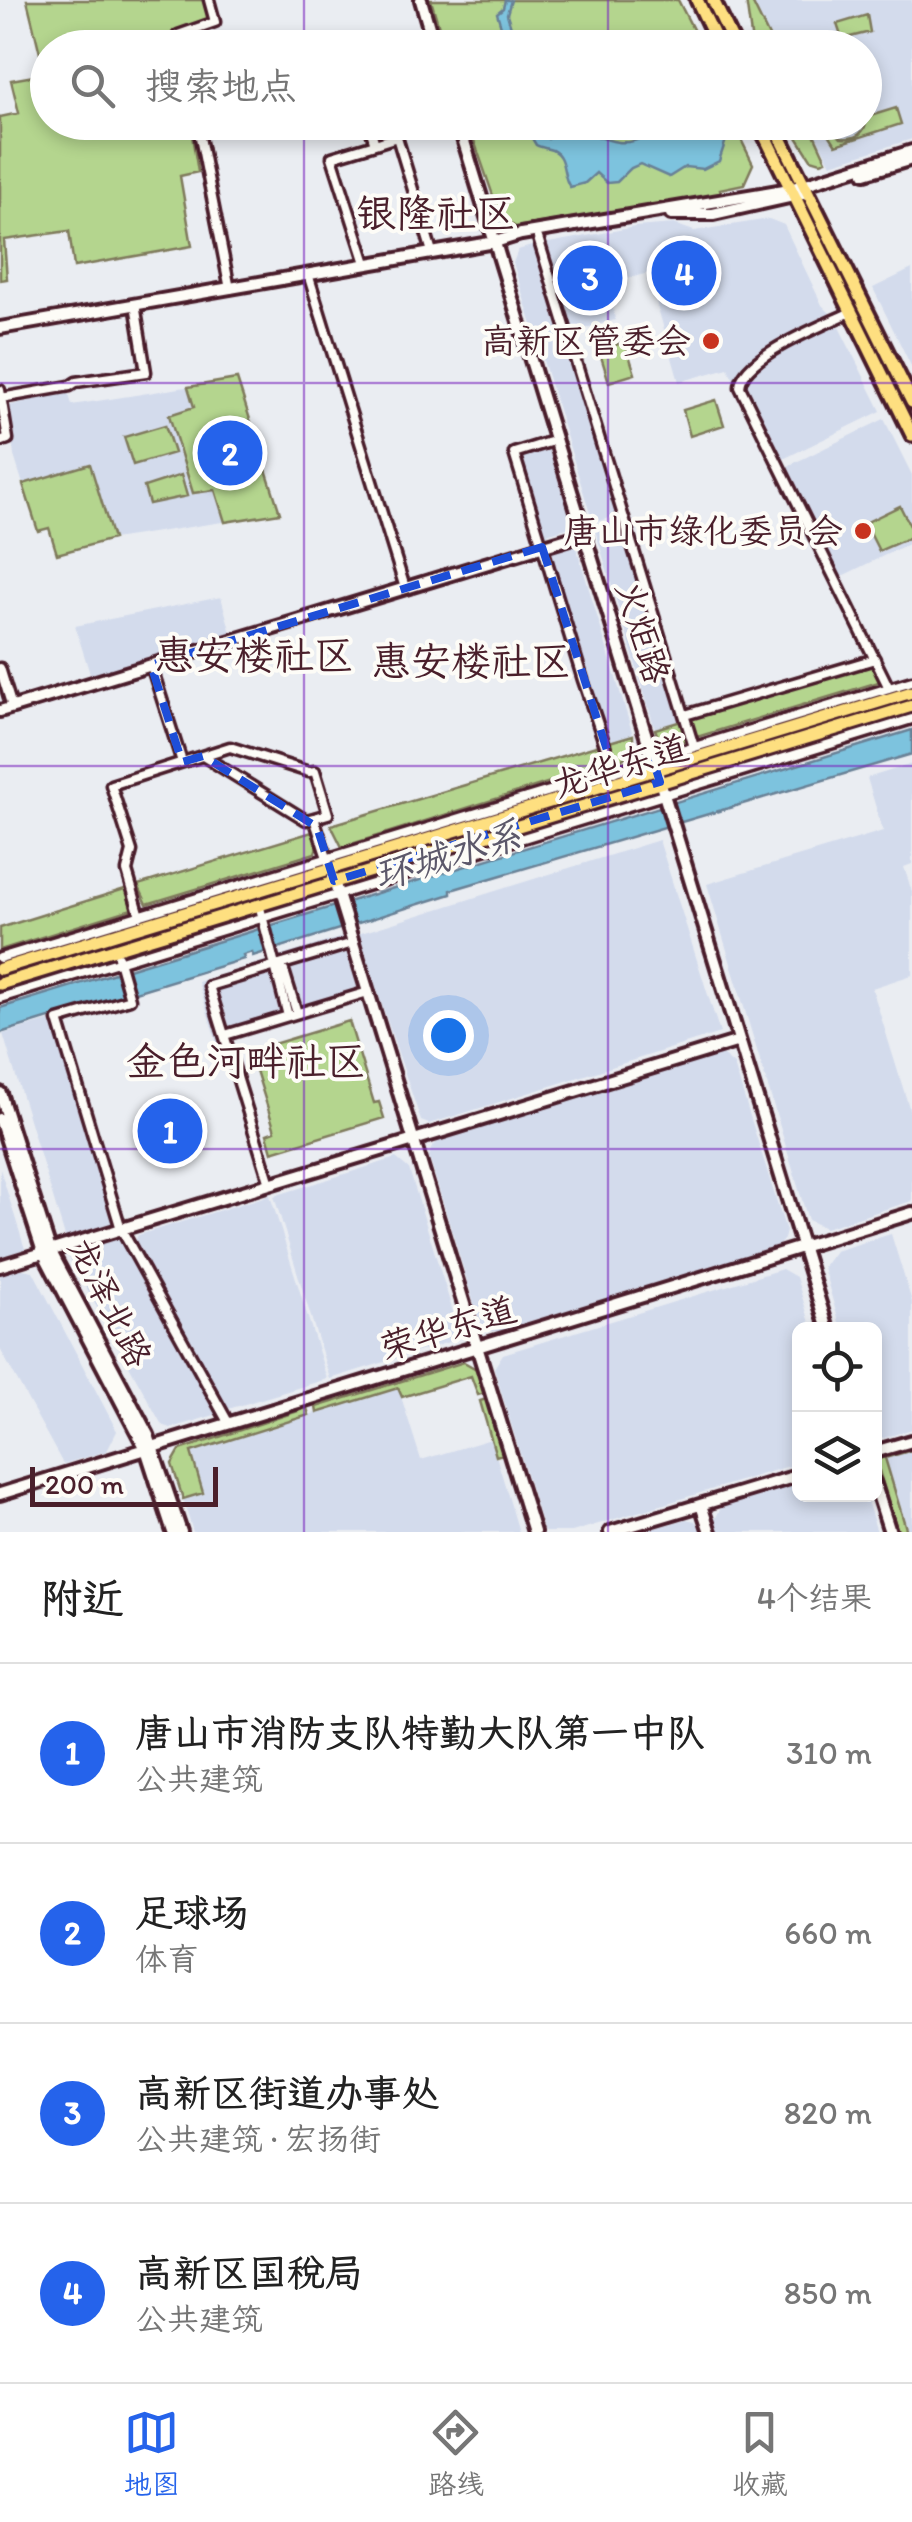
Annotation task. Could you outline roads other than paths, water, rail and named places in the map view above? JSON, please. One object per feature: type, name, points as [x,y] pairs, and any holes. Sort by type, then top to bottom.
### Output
[{"type":"main road","points":[[697,0],[711,30]]},
{"type":"main road","points":[[713,0],[727,30]]},
{"type":"main road","points":[[767,140],[912,435]]},
{"type":"main road","points":[[783,140],[912,402]]},
{"type":"main road","name":"龙华东道","points":[[660,782],[912,692]]},
{"type":"main road","name":"龙华东道","points":[[0,970],[334,881],[912,706]]},
{"type":"main road","name":"龙华东道","points":[[0,984],[115,948],[262,915],[334,881]]},
{"type":"street","points":[[190,30],[215,22],[209,0]]},
{"type":"street","points":[[421,0],[430,30]]},
{"type":"street","points":[[201,140],[230,289]]},
{"type":"street","points":[[374,140],[375,144]]},
{"type":"street","points":[[366,264],[332,157],[388,140]]},
{"type":"street","points":[[399,140],[432,252]]},
{"type":"street","name":"火炬路","points":[[464,140],[825,1322]]},
{"type":"street","points":[[806,189],[912,151]]},
{"type":"street","points":[[0,328],[432,252],[670,214],[713,214],[912,159]]},
{"type":"street","points":[[495,242],[521,234],[793,193]]},
{"type":"street","points":[[538,238],[694,747]]},
{"type":"street","points":[[308,274],[405,588]]},
{"type":"street","points":[[1,398],[146,372],[135,304]]},
{"type":"street","points":[[851,312],[760,358],[740,380],[889,688]]},
{"type":"street","points":[[0,390],[8,439],[0,442]]},
{"type":"street","points":[[556,440],[514,453],[614,772]]},
{"type":"street","points":[[0,711],[584,534]]},
{"type":"street","points":[[685,714],[875,659]]},
{"type":"street","points":[[151,665],[182,762]]},
{"type":"street","points":[[0,668],[12,707]]},
{"type":"street","points":[[660,782],[694,747],[912,680]]},
{"type":"street","points":[[0,958],[140,916],[334,881],[614,772],[660,782],[912,719]]},
{"type":"street","points":[[140,916],[127,871],[132,851],[111,784],[230,747],[309,772],[315,770],[328,814],[306,820],[203,756]]},
{"type":"street","points":[[314,818],[534,1532]]},
{"type":"street","points":[[0,998],[120,965],[262,915],[276,974],[292,1015]]},
{"type":"street","points":[[270,1184],[210,986],[351,937]]},
{"type":"street","points":[[115,948],[130,999],[58,1020],[121,1229],[229,1424]]},
{"type":"street","points":[[225,1035],[368,992]]},
{"type":"street","points":[[0,1266],[739,1041]]},
{"type":"street","name":"龙泽北路","points":[[0,1093],[47,1251]]},
{"type":"street","name":"龙泽北路","points":[[0,1118],[47,1251],[150,1448],[181,1532]]},
{"type":"street","name":"荣华东道","points":[[0,1494],[912,1213]]},
{"type":"street","points":[[882,1450],[912,1441]]},
{"type":"street","name":"龙泽北路","points":[[150,1448],[173,1532]]},
{"type":"street","points":[[610,1532],[792,1477]]},
{"type":"street","points":[[880,1502],[890,1532]]},
{"type":"street","points":[[701,1504],[710,1532]]},
{"type":"water","points":[[505,0],[511,0],[507,14],[512,30],[502,30],[497,13]]},
{"type":"water","points":[[533,140],[726,140],[719,161],[703,169],[685,167],[669,177],[640,164],[617,182],[607,183],[596,173],[585,183],[570,187],[557,153]]},
{"type":"water","points":[[912,730],[912,754],[451,890],[451,894],[253,956],[252,952],[243,955],[244,959],[0,1033],[0,1008]]},
{"type":"place","name":"高新区国税局","points":[[684,273]]},
{"type":"place","name":"高新区街道办事处","points":[[590,278]]},
{"type":"place","name":"高新区管委会","points":[[711,341]]},
{"type":"place","name":"足球场","points":[[230,453]]},
{"type":"place","name":"唐山市绿化委员会","points":[[863,531]]},
{"type":"place","name":"唐山市消防支队特勤大队第一中队","points":[[170,1131]]},
{"type":"district","name":"银隆社区","points":[[436,213]]},
{"type":"district","name":"惠安楼社区","points":[[254,655]]},
{"type":"district","name":"惠安楼社区","points":[[471,661]]},
{"type":"district","name":"金色河畔社区","points":[[246,1061]]},
{"type":"water label","name":"环城水系","points":[[448,855]]}]
